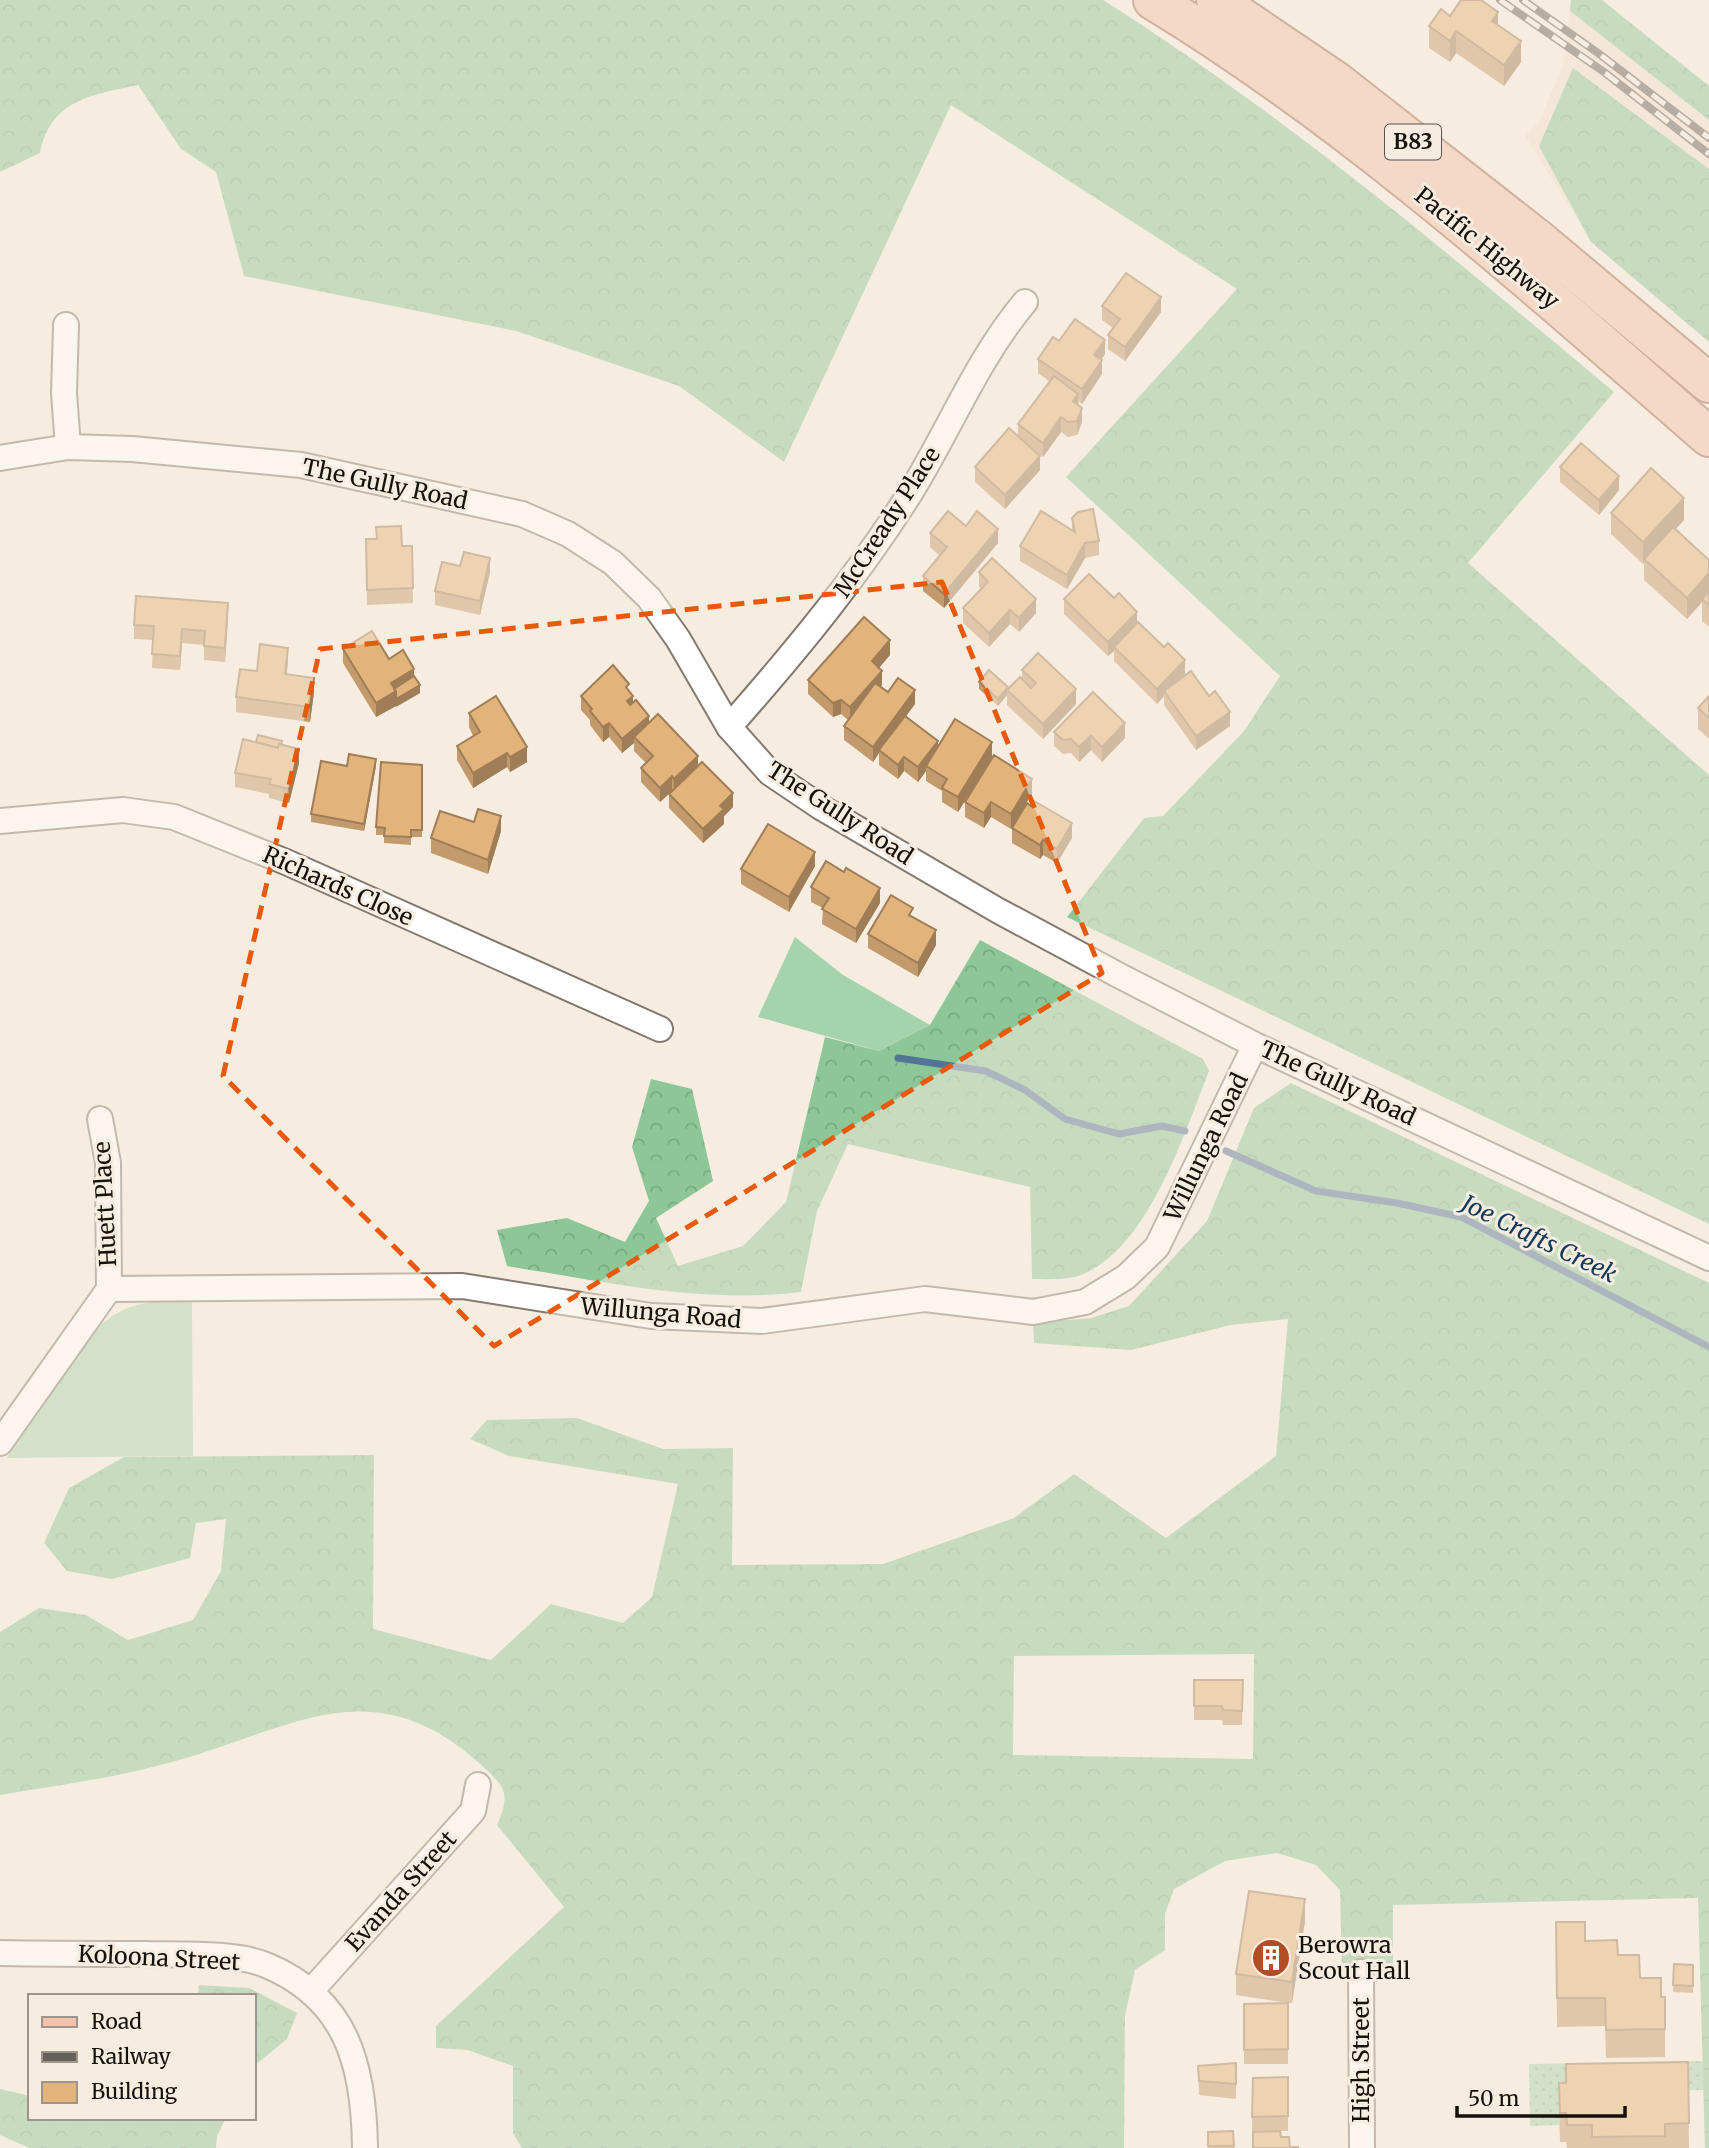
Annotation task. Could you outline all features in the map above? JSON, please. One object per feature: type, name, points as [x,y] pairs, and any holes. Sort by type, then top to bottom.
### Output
[{"type":"main road","name":"Pacific Highway","points":[[1153,0],[1309,106],[1496,253],[1709,436]]},
{"type":"main road","name":"Pacific Highway","points":[[1216,0],[1337,82],[1540,241],[1709,383]]},
{"type":"main road","points":[[1610,351],[1632,319]]},
{"type":"street","name":"McCready Place","points":[[729,727],[794,653],[854,577],[912,490],[1002,330],[1025,302]]},
{"type":"street","points":[[66,325],[64,393],[68,447]]},
{"type":"street","name":"The Gully Road","points":[[0,458],[68,447],[132,449],[301,465],[522,514],[579,541],[612,564],[649,598],[678,639],[729,727],[770,773],[822,808],[1040,934],[1255,1045],[1709,1258]]},
{"type":"street","name":"Richards Close","points":[[0,821],[123,810],[174,817],[298,868],[660,1029]]},
{"type":"street","name":"Willunga Road","points":[[109,1289],[462,1286],[650,1316],[762,1321],[925,1299],[1032,1312],[1085,1302],[1126,1277],[1157,1248],[1255,1045]]},
{"type":"street","name":"Huett Place","points":[[100,1119],[108,1164],[109,1289]]},
{"type":"street","points":[[0,1443],[109,1289]]},
{"type":"street","name":"Evanda Street","points":[[312,1991],[473,1811],[478,1785]]},
{"type":"street","name":"Koloona Street","points":[[0,1953],[206,1955],[264,1964],[312,1991]]},
{"type":"street","name":"High Street","points":[[1361,1972],[1362,2148]]},
{"type":"street","points":[[312,1991],[337,2021],[358,2066],[365,2106],[365,2148]]},
{"type":"highlighted area","points":[[942,582],[1102,973],[494,1346],[223,1076],[320,649]]},
{"type":"shaded area","points":[[1571,0],[1602,0],[1709,86],[1709,326],[1591,242],[1525,136],[1539,121],[1563,65]]},
{"type":"green space","points":[[0,0],[1103,0],[1236,90],[1365,187],[1614,392],[1468,563],[1709,775],[1709,1224],[1067,917],[1144,818],[1163,816],[1244,731],[1280,676],[1066,477],[1237,289],[951,105],[784,462],[679,386],[516,331],[244,276],[216,172],[181,149],[138,85],[90,97],[64,110],[53,121],[45,135],[40,153],[0,172]]},
{"type":"green space","points":[[1571,0],[1602,0],[1709,86],[1709,120],[1570,11]]},
{"type":"green space","points":[[1573,68],[1709,169],[1709,342],[1591,242],[1539,146]]},
{"type":"green space","points":[[795,937],[843,975],[930,1025],[879,1051],[758,1017]]},
{"type":"green space","points":[[980,940],[1203,1059],[1209,1071],[1188,1127],[1159,1190],[1122,1245],[1100,1265],[1075,1277],[1032,1279],[1030,1187],[848,1144],[817,1211],[801,1292],[727,1295],[654,1290],[507,1266],[497,1230],[567,1218],[625,1242],[649,1201],[632,1147],[651,1079],[692,1089],[713,1181],[656,1218],[678,1266],[743,1246],[786,1202],[825,1037],[879,1051],[930,1025]]},
{"type":"green space","points":[[1291,1083],[1709,1283],[1709,2148],[1705,2148],[1698,1898],[1393,1905],[1393,1973],[1342,1972],[1340,1890],[1316,1865],[1277,1853],[1225,1861],[1174,1889],[1165,1914],[1165,1950],[1135,1970],[1125,2016],[1124,2148],[522,2148],[513,2133],[513,2066],[467,2050],[436,2048],[436,2026],[564,1907],[497,1825],[504,1805],[500,1784],[479,1763],[439,1734],[402,1717],[365,1712],[329,1714],[151,1768],[0,1795],[0,1632],[39,1608],[86,1615],[128,1640],[193,1620],[221,1571],[226,1519],[196,1523],[190,1558],[112,1579],[67,1571],[44,1543],[69,1488],[124,1457],[374,1455],[373,1629],[491,1660],[551,1604],[623,1623],[652,1597],[678,1484],[509,1456],[470,1439],[487,1420],[577,1418],[663,1449],[733,1448],[732,1565],[883,1564],[1014,1518],[1074,1474],[1166,1538],[1276,1456],[1288,1319],[1231,1325],[1131,1350],[1034,1343],[1033,1323],[1091,1318],[1129,1306],[1207,1221],[1254,1108]],"holes":[[[1254,1654],[1253,1759],[1013,1755],[1014,1656]]]},
{"type":"green space","points":[[192,1300],[193,1456],[7,1458],[16,1439],[90,1335],[102,1324],[136,1305]]},
{"type":"green space","points":[[199,1985],[249,1988],[297,2013],[287,2039],[256,2064],[256,1994],[198,1994]]},
{"type":"green space","points":[[1703,2061],[1704,2090],[1566,2092],[1559,2112],[1559,2125],[1530,2126],[1529,2064]]},
{"type":"green space","points":[[0,2089],[28,2096],[28,2120],[225,2120],[217,2136],[216,2148],[30,2148],[0,2135]]},
{"type":"building","points":[[1461,0],[1481,0],[1498,12],[1492,21],[1521,41],[1504,65],[1456,31],[1450,41],[1429,26],[1441,9],[1450,16]]},
{"type":"building","points":[[1126,273],[1161,297],[1125,347],[1108,335],[1120,319],[1102,306]]},
{"type":"building","points":[[1075,319],[1105,340],[1094,355],[1102,360],[1082,389],[1038,359],[1053,337],[1059,341]]},
{"type":"building","points":[[1054,376],[1078,394],[1073,401],[1082,408],[1077,421],[1068,422],[1061,417],[1043,443],[1018,424]]},
{"type":"building","points":[[1009,428],[1040,456],[1005,495],[975,467]]},
{"type":"building","points":[[1581,443],[1619,476],[1599,500],[1560,467]]},
{"type":"building","points":[[1651,468],[1684,498],[1643,542],[1611,513]]},
{"type":"building","points":[[1093,509],[1099,541],[1085,543],[1067,575],[1020,546],[1041,511],[1075,532],[1072,518],[1078,512]]},
{"type":"building","points":[[948,511],[966,526],[977,511],[998,529],[944,594],[923,576],[947,547],[930,533]]},
{"type":"building","points":[[401,526],[402,546],[412,546],[413,588],[367,590],[366,539],[377,539],[376,527]]},
{"type":"building","points":[[1673,527],[1709,560],[1709,573],[1687,598],[1644,559]]},
{"type":"building","points":[[464,552],[490,558],[480,601],[435,591],[442,562],[460,566]]},
{"type":"building","points":[[992,558],[1036,599],[1019,618],[1010,610],[989,633],[963,608],[988,582],[979,572]]},
{"type":"building","points":[[1089,574],[1114,598],[1119,593],[1137,612],[1108,642],[1064,599]]},
{"type":"building","points":[[1709,591],[1709,605],[1702,599]]},
{"type":"building","points":[[136,596],[228,603],[225,648],[204,646],[205,631],[182,629],[180,656],[152,654],[154,626],[134,625]]},
{"type":"building","points":[[864,617],[890,640],[872,661],[882,671],[850,707],[841,700],[833,703],[808,680]]},
{"type":"building","points":[[1138,622],[1164,647],[1168,643],[1185,660],[1157,689],[1114,647]]},
{"type":"building","points":[[372,631],[389,659],[403,650],[414,669],[391,683],[396,691],[376,703],[343,649]]},
{"type":"building","points":[[260,644],[288,648],[285,674],[314,678],[310,707],[236,697],[240,669],[257,671]]},
{"type":"building","points":[[1038,653],[1076,689],[1043,724],[1007,690],[1020,677],[1031,688],[1036,683],[1022,670]]},
{"type":"building","points":[[613,665],[629,684],[626,687],[633,696],[627,701],[630,705],[636,700],[649,716],[622,739],[609,723],[603,727],[581,696]]},
{"type":"building","points":[[989,670],[1008,687],[998,699],[979,682]]},
{"type":"building","points":[[1191,671],[1209,696],[1215,691],[1230,712],[1196,736],[1164,691]]},
{"type":"building","points":[[414,676],[420,685],[396,699],[394,689]]},
{"type":"building","points":[[898,678],[915,690],[873,747],[844,726],[875,683],[888,692]]},
{"type":"building","points":[[1093,692],[1125,723],[1102,747],[1091,736],[1079,747],[1071,739],[1063,740],[1054,732]]},
{"type":"building","points":[[496,696],[527,747],[510,757],[507,753],[473,773],[457,746],[480,732],[469,713]]},
{"type":"building","points":[[1709,696],[1709,718],[1698,708]]},
{"type":"building","points":[[658,714],[698,756],[674,779],[672,776],[660,788],[641,768],[653,756],[634,737]]},
{"type":"building","points":[[905,716],[938,741],[918,767],[904,757],[898,765],[879,750]]},
{"type":"building","points":[[955,719],[992,742],[958,797],[942,788],[947,779],[926,766]]},
{"type":"building","points":[[258,735],[282,741],[281,745],[279,744],[278,748],[256,742]]},
{"type":"building","points":[[243,739],[278,748],[279,744],[299,749],[289,789],[269,784],[271,779],[235,773]]},
{"type":"building","points":[[349,754],[376,759],[364,824],[311,814],[321,761],[347,766]]},
{"type":"building","points":[[994,755],[1032,779],[1011,814],[991,802],[984,813],[965,802]]},
{"type":"building","points":[[381,762],[422,765],[422,830],[411,830],[411,837],[384,836],[385,828],[376,827]]},
{"type":"building","points":[[702,762],[733,793],[720,806],[724,809],[703,829],[669,794]]},
{"type":"building","points":[[1034,801],[1072,823],[1057,849],[1043,840],[1040,845],[1012,828],[1027,803],[1031,806]]},
{"type":"building","points":[[478,809],[501,816],[488,860],[431,838],[440,811],[474,822]]},
{"type":"building","points":[[768,824],[815,852],[789,897],[741,869]]},
{"type":"building","points":[[826,861],[844,872],[846,868],[880,888],[856,929],[822,909],[829,898],[811,887]]},
{"type":"building","points":[[891,895],[913,908],[909,915],[936,930],[918,963],[868,934]]},
{"type":"building","points":[[1194,1680],[1243,1680],[1242,1711],[1223,1710],[1222,1706],[1194,1706]]},
{"type":"building","name":"Berowra Scout Hall","points":[[1249,1891],[1305,1899],[1292,1982],[1236,1974]]},
{"type":"building","points":[[1556,1922],[1585,1922],[1585,1941],[1617,1940],[1618,1955],[1639,1955],[1640,1978],[1661,1978],[1661,1997],[1665,1997],[1665,2029],[1606,2030],[1605,1998],[1557,1998]]},
{"type":"building","points":[[1674,1964],[1693,1965],[1693,1986],[1673,1985]]},
{"type":"building","points":[[1288,2003],[1288,2049],[1244,2050],[1244,2004]]},
{"type":"building","points":[[1688,2062],[1689,2123],[1665,2124],[1665,2136],[1592,2137],[1592,2125],[1567,2125],[1566,2113],[1560,2113],[1559,2083],[1566,2083],[1566,2064]]},
{"type":"building","points":[[1236,2063],[1236,2084],[1199,2081],[1198,2066]]},
{"type":"building","points":[[1288,2077],[1288,2116],[1252,2117],[1253,2078]]},
{"type":"building","points":[[1233,2131],[1234,2146],[1208,2146],[1208,2132]]},
{"type":"building","points":[[1280,2131],[1281,2137],[1289,2137],[1290,2147],[1298,2148],[1253,2148],[1253,2132]]},
{"type":"waterway","name":"Joe Crafts Creek","points":[[898,1058],[986,1071],[1025,1090],[1065,1119],[1119,1134],[1162,1126],[1185,1131]]},
{"type":"waterway","name":"Joe Crafts Creek","points":[[1226,1151],[1316,1191],[1397,1203],[1461,1217],[1709,1347]]},
{"type":"railway","points":[[1500,0],[1604,72],[1709,154]]},
{"type":"railway","points":[[1523,0],[1598,53],[1709,138]]},
{"type":"place","name":"Berowra Scout Hall","points":[[1271,1958]]}]
